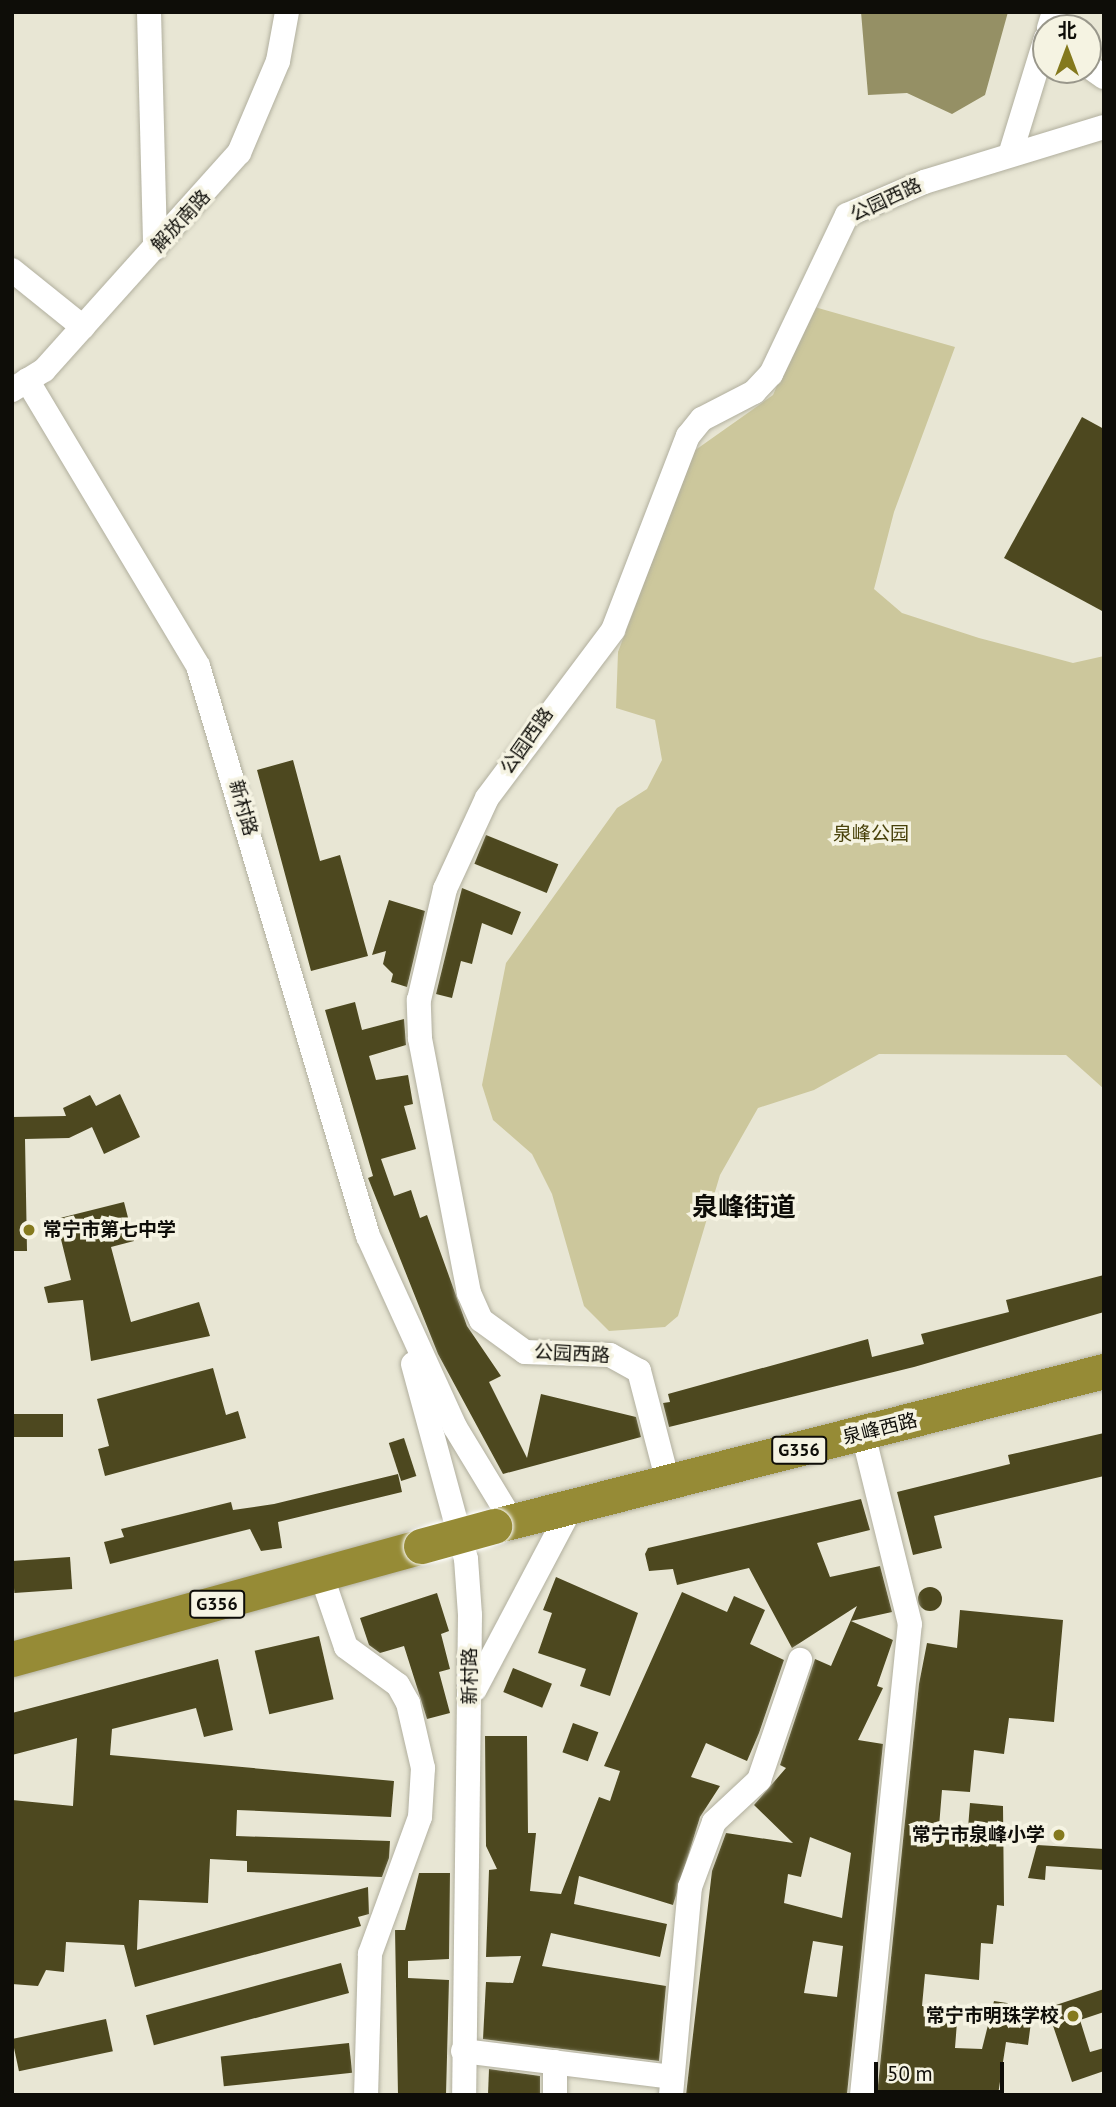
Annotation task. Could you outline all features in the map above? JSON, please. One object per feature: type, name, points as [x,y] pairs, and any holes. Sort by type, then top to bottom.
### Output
[{"type":"highway","name":"泉峰西路","points":[[503,1524],[1104,1371]]},
{"type":"highway","name":"G356","points":[[12,1659],[503,1524]]},
{"type":"street","points":[[149,12],[155,248]]},
{"type":"street","name":"解放南路","points":[[20,385],[83,327],[216,184],[253,129],[278,61],[287,12]]},
{"type":"street","points":[[1010,155],[1032,84]]},
{"type":"street","name":"公园西路","points":[[668,1482],[639,1371],[610,1355],[574,1358],[516,1348],[481,1321],[469,1293],[420,1038],[419,1000],[445,889],[487,797],[613,630],[688,436],[702,419],[754,392],[771,374],[834,231],[847,215],[924,181],[1104,127]]},
{"type":"street","points":[[12,270],[83,327]]},
{"type":"street","name":"新村路","points":[[20,385],[198,666],[368,1236],[455,1427],[503,1524]]},
{"type":"street","name":"新村路","points":[[384,1269],[466,1559],[470,1710],[464,2095]]},
{"type":"street","points":[[862,2095],[910,1624],[863,1434]]},
{"type":"street","points":[[470,1710],[486,1661],[572,1506]]},
{"type":"street","points":[[321,1574],[346,1647],[398,1685],[408,1703],[423,1768],[420,1817],[370,1954],[366,2095]]},
{"type":"street","points":[[463,2051],[555,2063],[671,2086],[682,1934],[696,1867],[714,1822],[759,1780],[800,1660]]},
{"type":"street","points":[[555,2063],[555,2095]]},
{"type":"green space","name":"泉峰公园","points":[[811,306],[955,347],[894,512],[874,589],[902,613],[979,638],[1073,663],[1104,656],[1104,1089],[1066,1055],[879,1054],[814,1090],[758,1108],[720,1175],[678,1316],[665,1327],[609,1331],[584,1306],[552,1194],[532,1154],[493,1120],[482,1085],[506,963],[617,808],[647,789],[662,760],[655,720],[616,708],[618,652],[694,451],[773,395]]},
{"type":"shaded area","points":[[861,12],[1008,12],[985,95],[952,114],[907,93],[868,95]]},
{"type":"building","points":[[1082,417],[1104,429],[1104,612],[1004,558]]},
{"type":"building","points":[[293,760],[320,861],[340,855],[368,956],[311,971],[257,770]]},
{"type":"building","points":[[486,835],[558,864],[547,893],[474,864]]},
{"type":"building","points":[[462,888],[521,912],[512,935],[482,923],[472,964],[461,961],[452,998],[436,994]]},
{"type":"building","points":[[389,900],[425,911],[407,987],[391,982],[393,974],[383,964],[386,951],[372,955]]},
{"type":"building","points":[[355,1002],[362,1030],[404,1019],[406,1045],[369,1056],[376,1080],[408,1075],[413,1104],[404,1106],[416,1149],[381,1159],[394,1196],[411,1190],[420,1218],[427,1215],[467,1326],[501,1376],[489,1382],[527,1458],[541,1394],[636,1417],[641,1437],[503,1474],[438,1354],[368,1178],[373,1176],[325,1010]]},
{"type":"building","points":[[120,1094],[140,1137],[104,1154],[92,1127],[69,1138],[25,1139],[27,1251],[12,1251],[12,1117],[66,1116],[63,1108],[90,1095],[96,1106]]},
{"type":"building","points":[[124,1202],[134,1241],[111,1247],[131,1322],[199,1302],[210,1336],[91,1361],[83,1300],[48,1303],[44,1287],[71,1280],[56,1219]]},
{"type":"building","points":[[1104,1275],[1104,1312],[914,1367],[669,1427],[663,1403],[670,1402],[668,1394],[868,1339],[872,1357],[924,1344],[921,1334],[1009,1312],[1006,1300]]},
{"type":"building","points":[[213,1368],[226,1415],[238,1411],[246,1438],[105,1476],[98,1449],[109,1446],[97,1399]]},
{"type":"building","points":[[12,1414],[63,1414],[63,1437],[12,1437]]},
{"type":"building","points":[[1104,1433],[1104,1476],[934,1516],[942,1548],[913,1555],[897,1492],[1010,1464],[1008,1455]]},
{"type":"building","points":[[404,1438],[416,1476],[401,1481],[389,1443]]},
{"type":"building","points":[[398,1474],[402,1492],[278,1522],[282,1548],[261,1551],[250,1529],[110,1564],[104,1542],[124,1537],[121,1529],[231,1502],[233,1510],[274,1504]]},
{"type":"building","points":[[861,1499],[870,1530],[817,1543],[830,1577],[880,1566],[892,1612],[851,1621],[893,1640],[877,1686],[883,1688],[858,1740],[883,1744],[847,2094],[686,2095],[712,1871],[726,1833],[793,1843],[754,1805],[786,1768],[780,1765],[815,1659],[831,1666],[857,1606],[792,1648],[749,1568],[677,1585],[673,1569],[649,1571],[645,1554],[648,1548]],"holes":[[[810,1837],[851,1853],[842,1918],[784,1903],[788,1874],[801,1877]],[[813,1941],[843,1946],[837,1997],[804,1993]]]},
{"type":"building","points":[[70,1557],[72,1589],[14,1593],[12,1561]]},
{"type":"building","points":[[556,1577],[638,1613],[610,1696],[580,1686],[586,1669],[538,1653],[552,1613],[543,1610]]},
{"type":"building","points":[[930,1587],[939,1590],[942,1599],[939,1608],[930,1611],[921,1608],[918,1599],[921,1590]]},
{"type":"building","points":[[682,1592],[727,1612],[734,1596],[765,1610],[750,1644],[784,1660],[759,1733],[747,1761],[706,1743],[691,1777],[720,1786],[700,1817],[673,1905],[579,1876],[574,1904],[667,1924],[660,1957],[551,1933],[542,1966],[666,1986],[659,2061],[483,2039],[486,1982],[513,1983],[521,1956],[486,1957],[489,1870],[497,1869],[486,1846],[485,1736],[527,1736],[528,1833],[536,1833],[530,1891],[561,1894],[599,1797],[610,1801],[620,1771],[604,1766]]},
{"type":"building","points":[[437,1593],[449,1631],[441,1634],[450,1669],[439,1672],[450,1713],[427,1719],[404,1646],[380,1653],[369,1645],[360,1618]]},
{"type":"building","points":[[960,1610],[1063,1620],[1054,1722],[1009,1718],[1004,1754],[974,1750],[970,1792],[942,1790],[938,1839],[967,1841],[970,1803],[1003,1806],[1004,1906],[997,1905],[993,1944],[981,1943],[979,1980],[925,1974],[922,2006],[958,2009],[955,2048],[982,2049],[994,2001],[1033,2007],[1028,2045],[1006,2042],[998,2095],[877,2095],[919,1684],[927,1643],[957,1648]]},
{"type":"building","points":[[319,1636],[334,1699],[269,1714],[255,1651]]},
{"type":"building","points":[[218,1659],[233,1730],[204,1737],[196,1708],[112,1729],[110,1755],[394,1781],[391,1817],[237,1810],[236,1836],[390,1841],[389,1858],[382,1877],[247,1872],[247,1861],[210,1859],[208,1903],[139,1900],[137,1950],[368,1887],[369,1914],[358,1917],[361,1926],[135,1987],[124,1945],[66,1942],[64,1972],[46,1970],[38,1986],[12,1984],[12,1800],[73,1806],[77,1738],[12,1755],[12,1713]]},
{"type":"building","points":[[513,1668],[552,1684],[542,1708],[503,1692]]},
{"type":"building","points":[[573,1723],[598,1732],[588,1761],[562,1752]]},
{"type":"building","points":[[1037,1845],[1104,1849],[1104,1870],[1046,1866],[1045,1880],[1028,1878]]},
{"type":"building","points":[[419,1873],[450,1873],[449,1959],[408,1961],[408,1978],[449,1980],[446,2095],[398,2095],[395,1930],[405,1930]]},
{"type":"building","points":[[341,1963],[349,1993],[154,2045],[146,2015]]},
{"type":"building","points":[[1104,1989],[1104,2012],[1080,2020],[1090,2052],[1104,2048],[1104,2071],[1072,2082],[1047,2008]]},
{"type":"building","points":[[106,2019],[113,2051],[19,2071],[12,2039]]},
{"type":"building","points":[[349,2043],[352,2073],[224,2086],[221,2056]]},
{"type":"building","points":[[489,2069],[540,2076],[540,2095],[488,2095]]},
{"type":"place","name":"常宁市第七中学","points":[[29,1230]]},
{"type":"place","name":"常宁市泉峰小学","points":[[1059,1835]]},
{"type":"place","name":"常宁市明珠学校","points":[[1073,2016]]},
{"type":"district","name":"泉峰街道","points":[[744,1207]]}]
